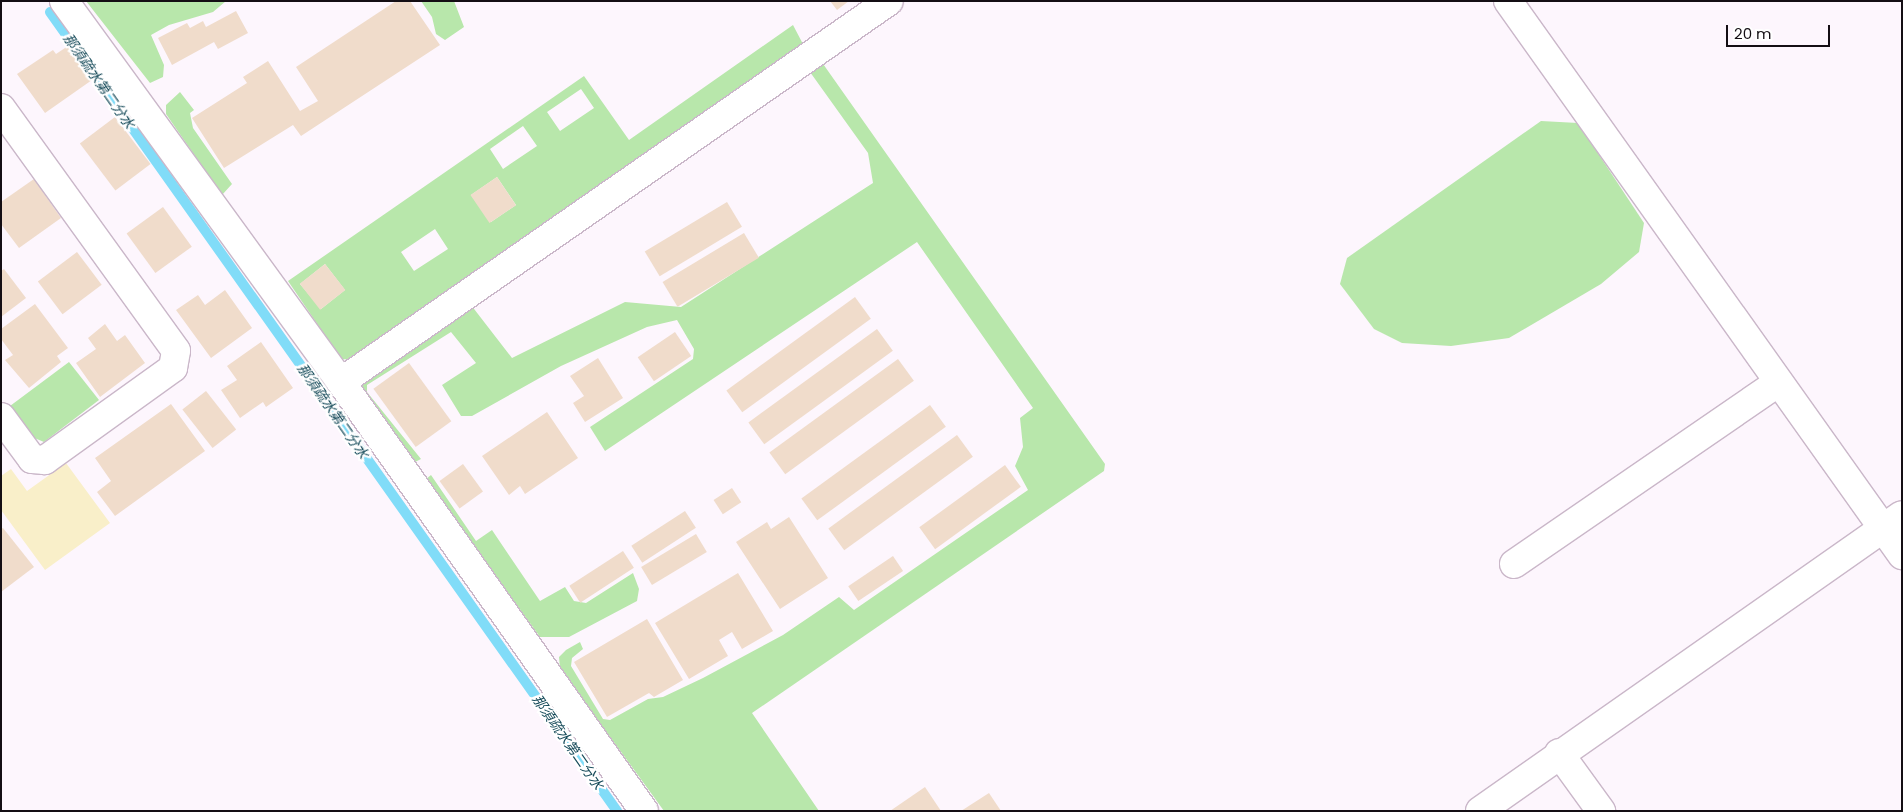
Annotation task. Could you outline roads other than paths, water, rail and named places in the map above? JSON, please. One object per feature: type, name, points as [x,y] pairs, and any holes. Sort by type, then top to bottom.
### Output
[{"type":"street","points":[[64,1],[341,382],[644,811]]},
{"type":"street","points":[[341,382],[889,1]]},
{"type":"street","points":[[1508,1],[1779,382],[1892,522],[1902,555]]},
{"type":"street","points":[[1,108],[176,351],[173,368],[45,460],[32,459],[1,417]]},
{"type":"street","points":[[1514,564],[1779,382]]},
{"type":"street","points":[[1480,811],[1559,753],[1892,522]]},
{"type":"street","points":[[1559,753],[1601,811]]},
{"type":"waterway","name":"那須疏水第二分水","points":[[50,12],[617,811]]}]
